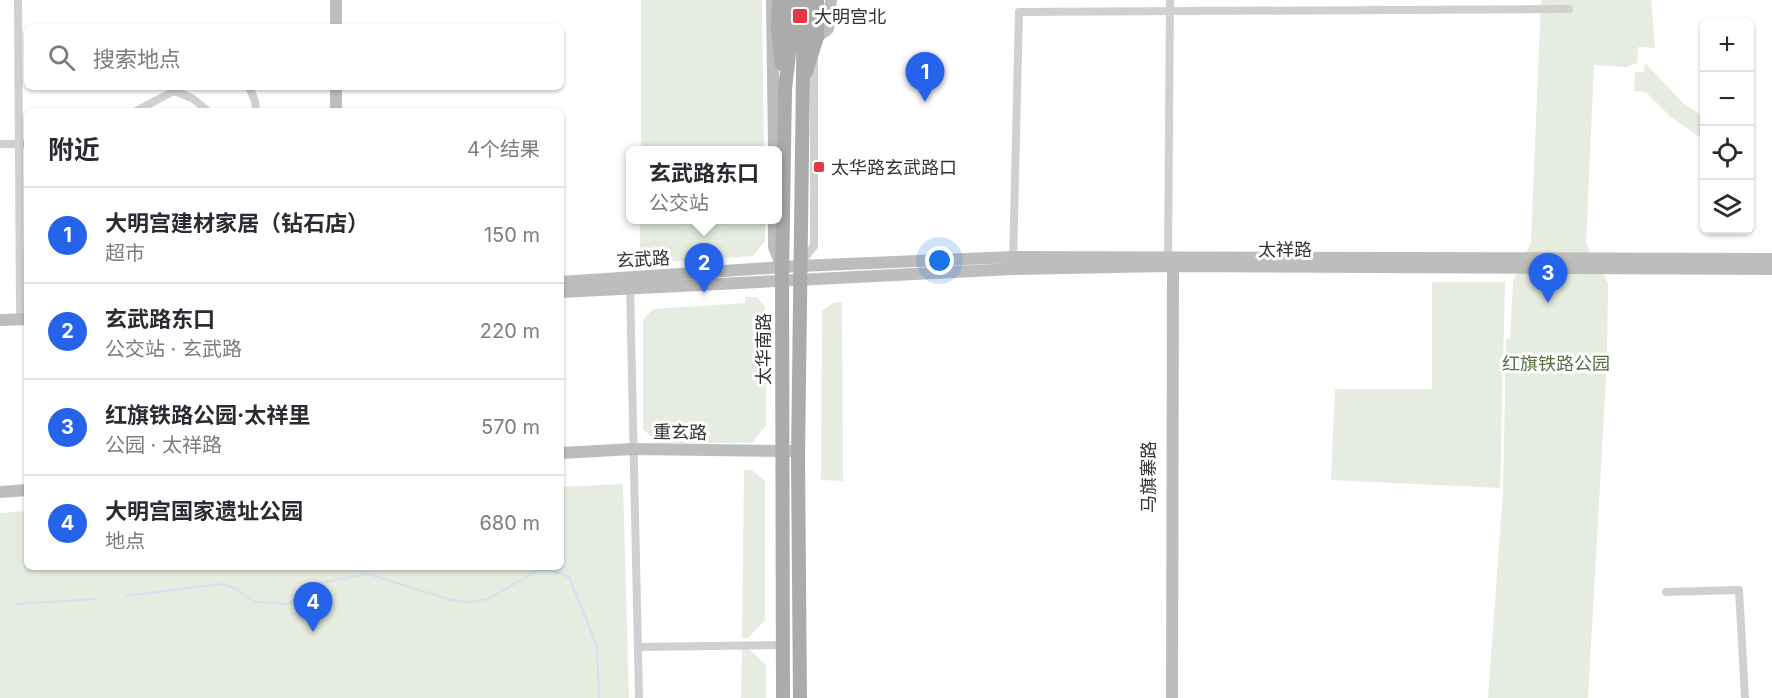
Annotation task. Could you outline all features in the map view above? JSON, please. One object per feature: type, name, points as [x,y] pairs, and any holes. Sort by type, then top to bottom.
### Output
[{"type":"main road","points":[[779,0],[778,30],[785,89]]},
{"type":"main road","name":"太华南路","points":[[783,698],[782,274],[785,89],[791,37],[791,0]]},
{"type":"main road","name":"太华南路","points":[[800,698],[799,266],[804,0]]},
{"type":"main road","points":[[801,89],[816,41],[818,0]]},
{"type":"street","points":[[18,0],[23,28],[24,314]]},
{"type":"street","points":[[336,0],[336,24]]},
{"type":"street","points":[[772,0],[774,146]]},
{"type":"street","points":[[799,266],[814,246],[816,41],[828,29],[831,0]]},
{"type":"street","name":"马旗寨路","points":[[1170,0],[1172,698]]},
{"type":"street","points":[[1013,263],[1018,12],[1569,9]]},
{"type":"street","points":[[250,90],[256,108]]},
{"type":"street","points":[[336,90],[336,108]]},
{"type":"street","points":[[142,108],[174,91],[192,98],[204,108]]},
{"type":"street","points":[[0,144],[23,144]]},
{"type":"street","points":[[774,224],[774,247],[782,274]]},
{"type":"street","name":"太祥路","points":[[799,266],[1772,259]]},
{"type":"street","name":"太祥路","points":[[799,281],[1013,263]]},
{"type":"street","name":"马旗寨路","points":[[1165,698],[1170,263]]},
{"type":"street","name":"太祥路","points":[[1170,263],[1772,269]]},
{"type":"street","name":"玄武路","points":[[564,292],[630,283],[782,274],[799,266]]},
{"type":"street","name":"玄武路","points":[[782,274],[799,281]]},
{"type":"street","name":"玄武路","points":[[564,282],[630,283]]},
{"type":"street","points":[[630,283],[639,698]]},
{"type":"street","points":[[0,312],[24,314]]},
{"type":"street","points":[[0,320],[24,314]]},
{"type":"street","name":"重玄路","points":[[564,453],[798,454]]},
{"type":"street","name":"重玄路","points":[[564,460],[633,453]]},
{"type":"street","points":[[0,492],[24,490]]},
{"type":"street","points":[[1666,592],[1738,590],[1745,698]]},
{"type":"street","points":[[638,647],[783,645]]},
{"type":"green space","points":[[641,0],[762,0],[764,146],[641,146]]},
{"type":"green space","name":"红旗铁路公园","points":[[1541,0],[1651,0],[1655,48],[1638,47],[1637,63],[1626,67],[1594,65],[1586,244],[1608,283],[1607,361],[1588,698],[1488,698],[1503,492],[1506,339],[1510,339],[1513,281],[1531,242]]},
{"type":"green space","points":[[1645,63],[1683,103],[1700,114],[1700,137],[1671,117],[1646,92],[1634,91],[1635,72],[1644,72]]},
{"type":"green space","points":[[640,224],[765,224],[765,241],[753,256],[640,264]]},
{"type":"green space","points":[[1432,282],[1505,282],[1500,488],[1331,480],[1335,389],[1432,389]]},
{"type":"green space","points":[[745,297],[757,297],[765,306],[766,425],[752,443],[658,443],[643,429],[643,320],[653,309],[745,303]]},
{"type":"green space","points":[[842,302],[843,481],[821,480],[822,311],[833,303]]},
{"type":"green space","points":[[744,470],[752,470],[765,481],[765,620],[748,638],[742,638]]},
{"type":"green space","points":[[623,484],[629,698],[0,698],[0,513],[24,511],[24,570],[564,570],[564,487]]},
{"type":"green space","points":[[742,649],[749,649],[766,665],[766,698],[741,698]]},
{"type":"waterway","points":[[127,596],[221,584],[235,588],[255,602],[288,604],[319,583],[368,574],[451,600],[470,602],[488,599],[538,570],[550,570],[569,577],[597,646],[599,698]]},
{"type":"waterway","points":[[16,604],[95,599]]},
{"type":"place","name":"大明宫北","points":[[800,16]]},
{"type":"place","name":"大明宫建材家居（钻石店）","points":[[925,102]]},
{"type":"place","name":"太华路玄武路口","points":[[819,167]]},
{"type":"place","name":"玄武路东口","points":[[704,293]]},
{"type":"place","name":"红旗铁路公园·太祥里","points":[[1548,303]]},
{"type":"place","name":"大明宫国家遗址公园","points":[[313,632]]}]
